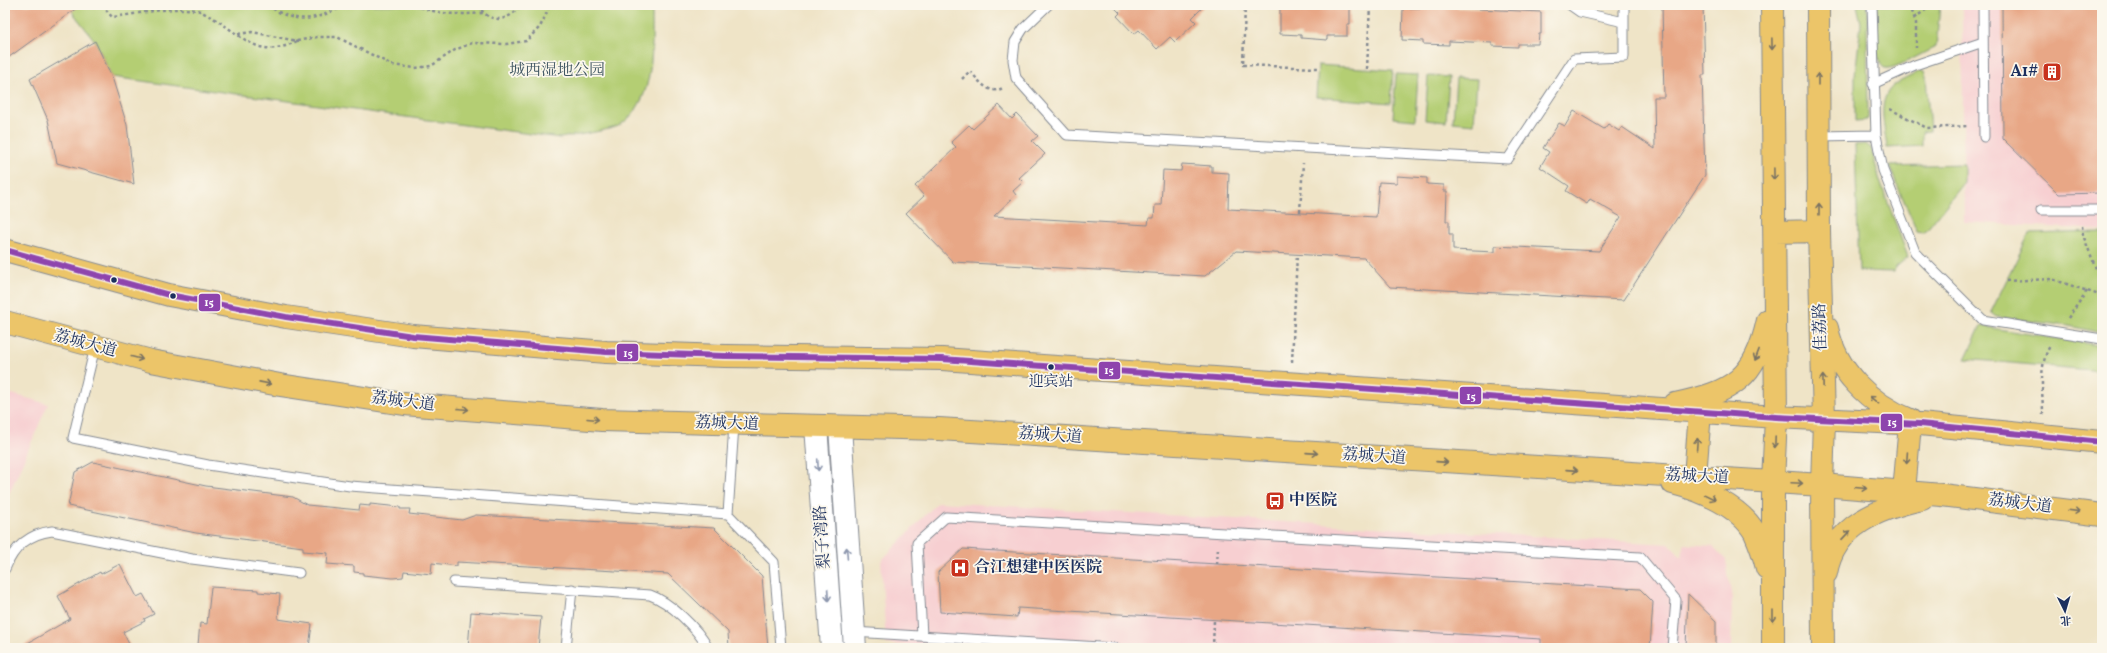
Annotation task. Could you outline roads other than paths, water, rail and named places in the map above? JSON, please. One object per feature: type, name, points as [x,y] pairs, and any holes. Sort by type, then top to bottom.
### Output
[{"type":"main road","points":[[1772,5],[1776,417],[1773,482],[1773,648]]},
{"type":"main road","name":"佳荔路","points":[[1818,5],[1819,231],[1824,420],[1822,485],[1823,648]]},
{"type":"main road","points":[[1775,232],[1819,231]]},
{"type":"main road","points":[[5,250],[169,295],[286,317],[413,336],[606,352],[725,356],[942,359],[1700,412],[1915,424],[2102,442]]},
{"type":"main road","points":[[1651,408],[1703,397],[1718,392],[1741,378],[1754,362],[1766,330],[1775,291]]},
{"type":"main road","points":[[1820,295],[1829,338],[1851,378],[1875,402],[1891,413],[1915,424]]},
{"type":"main road","name":"荔城大道","points":[[5,322],[151,361],[272,384],[404,404],[602,420],[734,425],[939,429],[1822,485],[1942,495],[2102,515]]},
{"type":"main road","points":[[1695,477],[1700,412]]},
{"type":"main road","points":[[1904,492],[1915,424]]},
{"type":"main road","points":[[1632,474],[1676,484],[1706,495],[1738,513],[1754,532],[1773,585]]},
{"type":"main road","points":[[1823,596],[1828,561],[1841,540],[1862,519],[1900,504],[1942,495]]},
{"type":"street","name":"梨子湾路","points":[[816,426],[832,648]]},
{"type":"street","name":"梨子湾路","points":[[840,427],[854,640]]},
{"type":"lane","points":[[1048,5],[1023,29],[1015,42],[1013,60],[1016,78],[1067,135],[1508,159],[1574,59],[1624,57],[1624,5]]},
{"type":"lane","points":[[1570,5],[1580,12],[1624,22]]},
{"type":"lane","points":[[1872,5],[1873,84],[1876,135],[1883,170],[1915,252],[1983,320],[2102,339]]},
{"type":"lane","points":[[1983,5],[1984,137]]},
{"type":"lane","points":[[1873,84],[1915,65],[1983,42]]},
{"type":"lane","points":[[1818,136],[1876,135]]},
{"type":"lane","points":[[2041,210],[2102,210]]},
{"type":"lane","points":[[95,347],[73,438],[208,465],[350,486],[728,514],[774,562],[781,648]]},
{"type":"lane","points":[[728,514],[734,425]]},
{"type":"lane","points":[[922,636],[916,543],[946,517],[1640,557],[1676,600],[1672,648]]},
{"type":"lane","points":[[5,569],[15,551],[22,543],[41,533],[52,531],[192,559],[299,573]]},
{"type":"lane","points":[[454,582],[641,593],[657,597],[672,607],[703,640],[708,648]]},
{"type":"lane","points":[[566,648],[572,589]]},
{"type":"lane","points":[[854,640],[922,636],[1116,648]]},
{"type":"place","name":"A1#","points":[[2052,72]]},
{"type":"place","name":"迎宾站","points":[[1051,367]]},
{"type":"place","name":"中医院","points":[[1275,501]]},
{"type":"place","name":"合江想建中医医院","points":[[960,568]]},
{"type":"park label","name":"城西湿地公园","points":[[557,71]]}]
